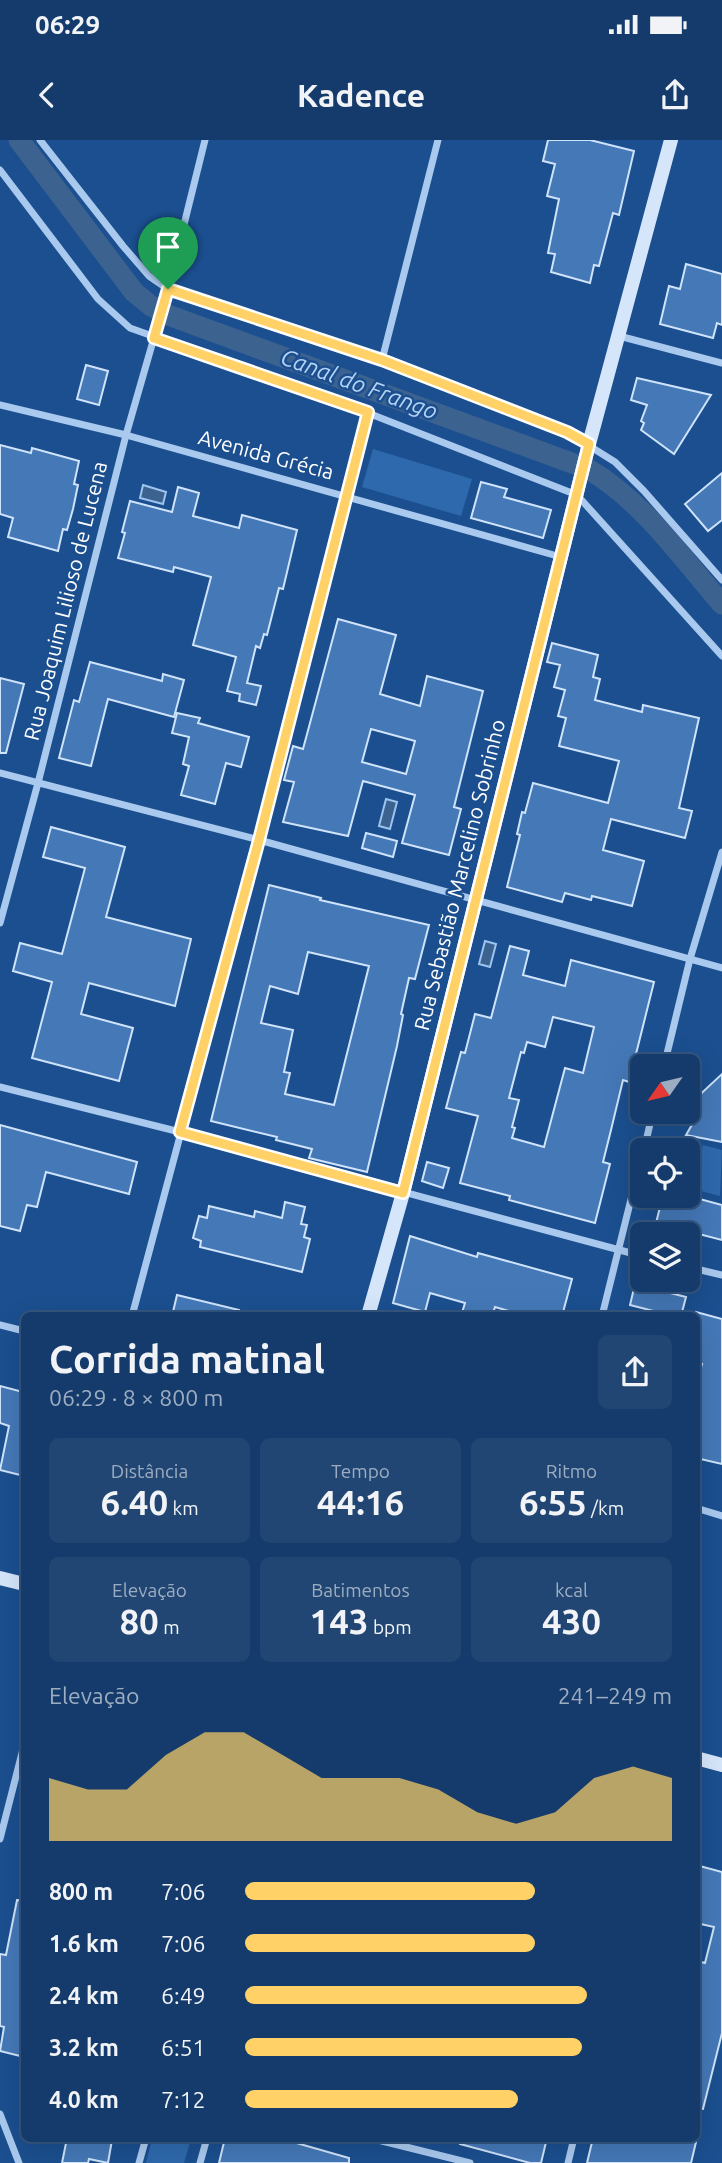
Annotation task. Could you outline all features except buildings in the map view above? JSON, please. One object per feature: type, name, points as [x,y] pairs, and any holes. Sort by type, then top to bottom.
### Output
[{"type":"street","points":[[40,140],[130,254],[149,276],[168,289],[382,360],[567,432],[615,462],[722,580]]},
{"type":"street","name":"Rua Joaquim Lilioso de Lucena","points":[[0,923],[205,140]]},
{"type":"street","points":[[382,360],[438,140]]},
{"type":"street","name":"Rua Sebastião Marcelino Sobrinho","points":[[369,1312],[403,1193],[589,444],[671,140]]},
{"type":"street","points":[[0,170],[98,299],[130,328],[368,412],[577,495],[722,656]]},
{"type":"street","points":[[619,336],[722,363]]},
{"type":"street","name":"Avenida Grécia","points":[[0,405],[126,435],[561,557]]},
{"type":"street","points":[[133,1312],[259,840],[368,412]]},
{"type":"street","points":[[0,773],[259,840],[722,968]]},
{"type":"street","points":[[667,1054],[690,959],[722,852]]},
{"type":"street","points":[[0,1087],[180,1132],[630,1253]]},
{"type":"street","points":[[603,1312],[630,1205]]},
{"type":"street","points":[[700,1270],[722,1275]]},
{"type":"street","points":[[0,1325],[21,1330]]},
{"type":"street","points":[[700,1509],[722,1516]]},
{"type":"street","points":[[0,1578],[21,1583]]},
{"type":"street","points":[[0,1839],[21,1757]]},
{"type":"street","points":[[700,1759],[722,1765]]},
{"type":"street","points":[[0,2114],[19,2163]]},
{"type":"street","points":[[139,2163],[145,2142]]},
{"type":"street","points":[[200,2163],[206,2142]]},
{"type":"street","points":[[386,2142],[470,2163]]},
{"type":"street","points":[[568,2163],[573,2142]]},
{"type":"shaded area","points":[[373,449],[472,479],[461,516],[362,487]]},
{"type":"shaded area","points":[[143,485],[166,492],[163,504],[140,498]]},
{"type":"shaded area","points":[[386,799],[397,802],[390,829],[379,826]]},
{"type":"shaded area","points":[[485,941],[496,944],[490,967],[479,964]]},
{"type":"shaded area","points":[[703,1145],[722,1150],[720,1196],[700,1191],[700,1158]]},
{"type":"shaded area","points":[[151,2142],[190,2142],[184,2163],[146,2163]]},
{"type":"waterway","name":"Canal do Frango","points":[[19,140],[134,292],[151,306],[168,315],[588,469],[608,482],[644,513],[722,604]]},
{"type":"route","points":[[168,289],[382,360],[567,432],[589,444],[403,1193],[180,1132],[259,840],[368,412],[154,338],[168,289]]}]
